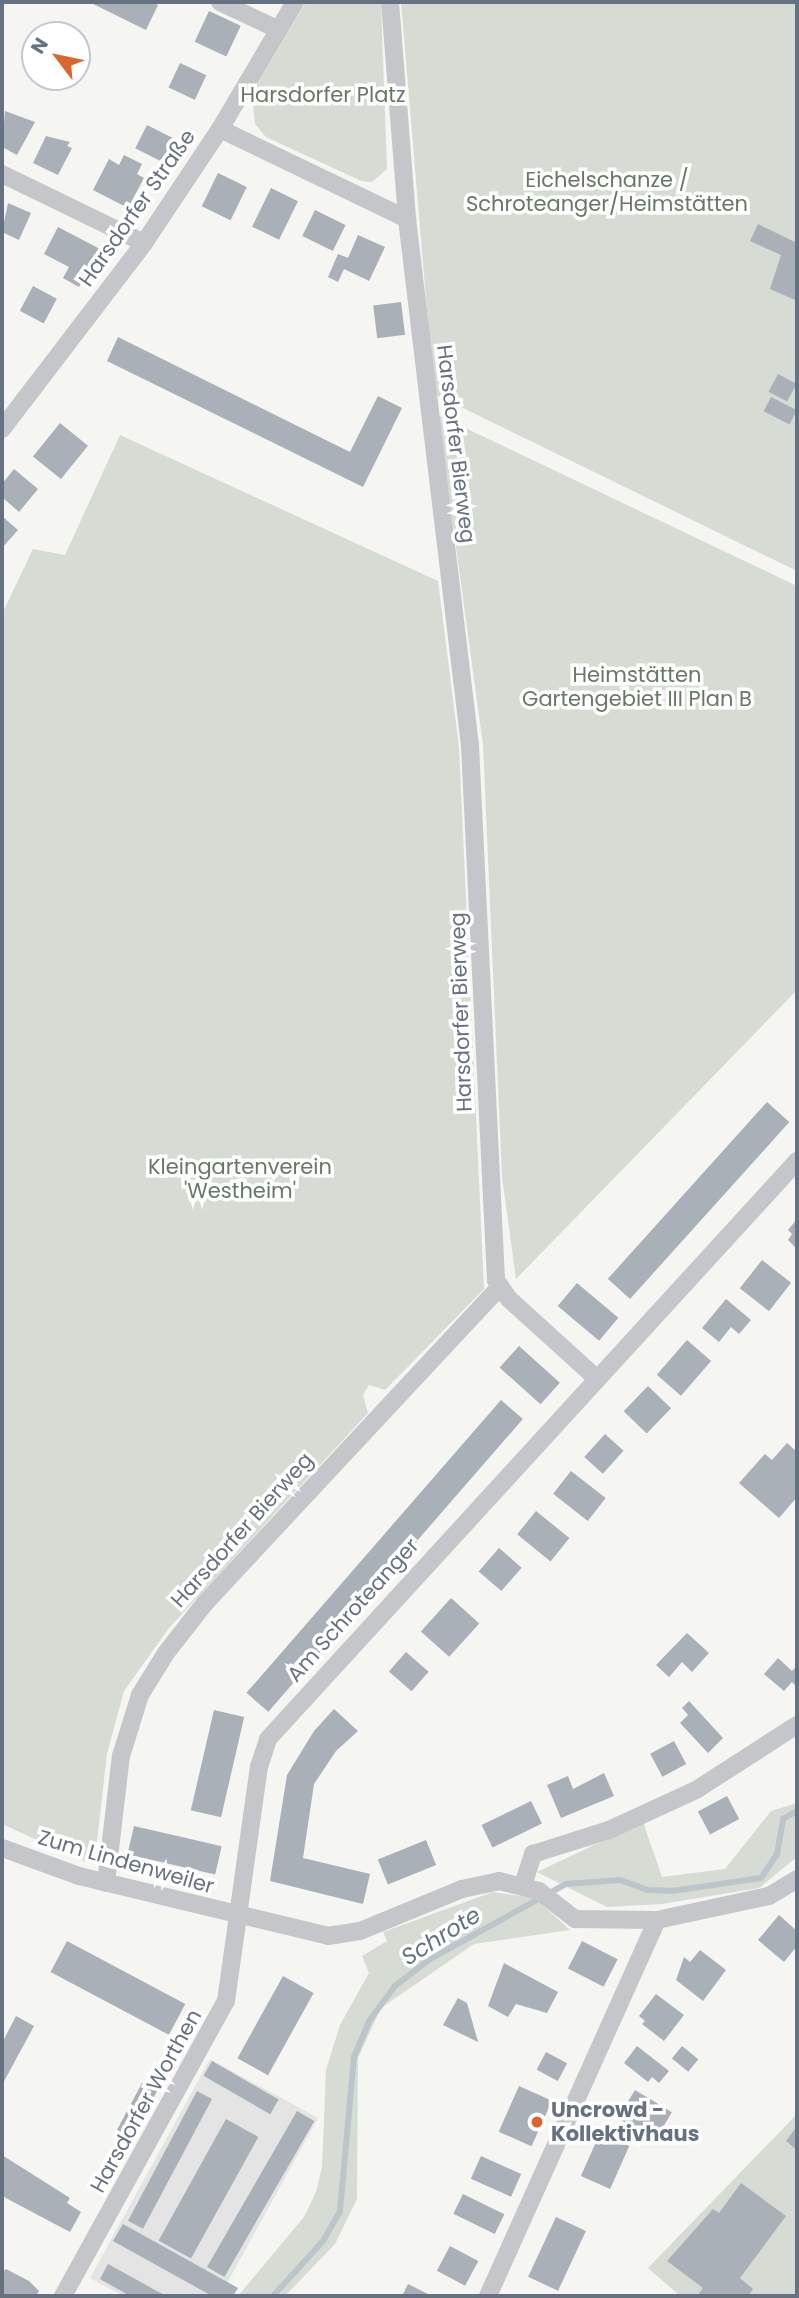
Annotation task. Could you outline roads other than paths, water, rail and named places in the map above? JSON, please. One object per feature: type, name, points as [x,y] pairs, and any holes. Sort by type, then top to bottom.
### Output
[{"type":"street","points":[[220,2],[279,30]]},
{"type":"street","name":"Harsdorfer Straße","points":[[2,429],[144,243],[220,129],[295,2]]},
{"type":"street","name":"Harsdorfer Bierweg","points":[[106,1883],[121,1755],[140,1695],[166,1653],[213,1593],[499,1288],[470,746],[407,219],[390,2]]},
{"type":"street","points":[[220,129],[407,219]]},
{"type":"street","points":[[2,174],[144,243]]},
{"type":"street","name":"Am Schroteanger","points":[[240,1917],[259,1767],[268,1739],[594,1377],[797,1160]]},
{"type":"street","points":[[499,1288],[594,1377]]},
{"type":"street","points":[[797,1725],[695,1790],[609,1830],[533,1854],[531,1888],[567,1916],[657,1920],[748,1902],[783,1890],[797,1879]]},
{"type":"street","name":"Zum Lindenweiler","points":[[2,1847],[106,1883],[313,1935],[341,1936],[462,1889],[499,1881],[531,1888]]},
{"type":"street","name":"Harsdorfer Worthen","points":[[63,2296],[222,2010],[232,1978],[240,1917]]},
{"type":"street","points":[[488,2296],[657,1920]]},
{"type":"waterway","name":"Schrote","points":[[273,2296],[323,2241],[340,2211],[354,2057],[369,2021],[395,1986],[430,1959],[566,1884],[620,1880],[647,1890],[672,1891],[761,1878],[777,1854],[783,1819],[797,1811]]},
{"type":"place","name":"Uncrowd - Kollektivhaus","points":[[537,2122]]},
{"type":"park label","name":"Harsdorfer Platz","points":[[323,95]]},
{"type":"park label","name":"Eichelschanze / Schroteanger/Heimstätten","points":[[607,192]]},
{"type":"park label","name":"Heimstätten Gartengebiet III Plan B","points":[[637,687]]},
{"type":"park label","name":"Kleingartenverein 'Westheim'","points":[[240,1179]]}]
